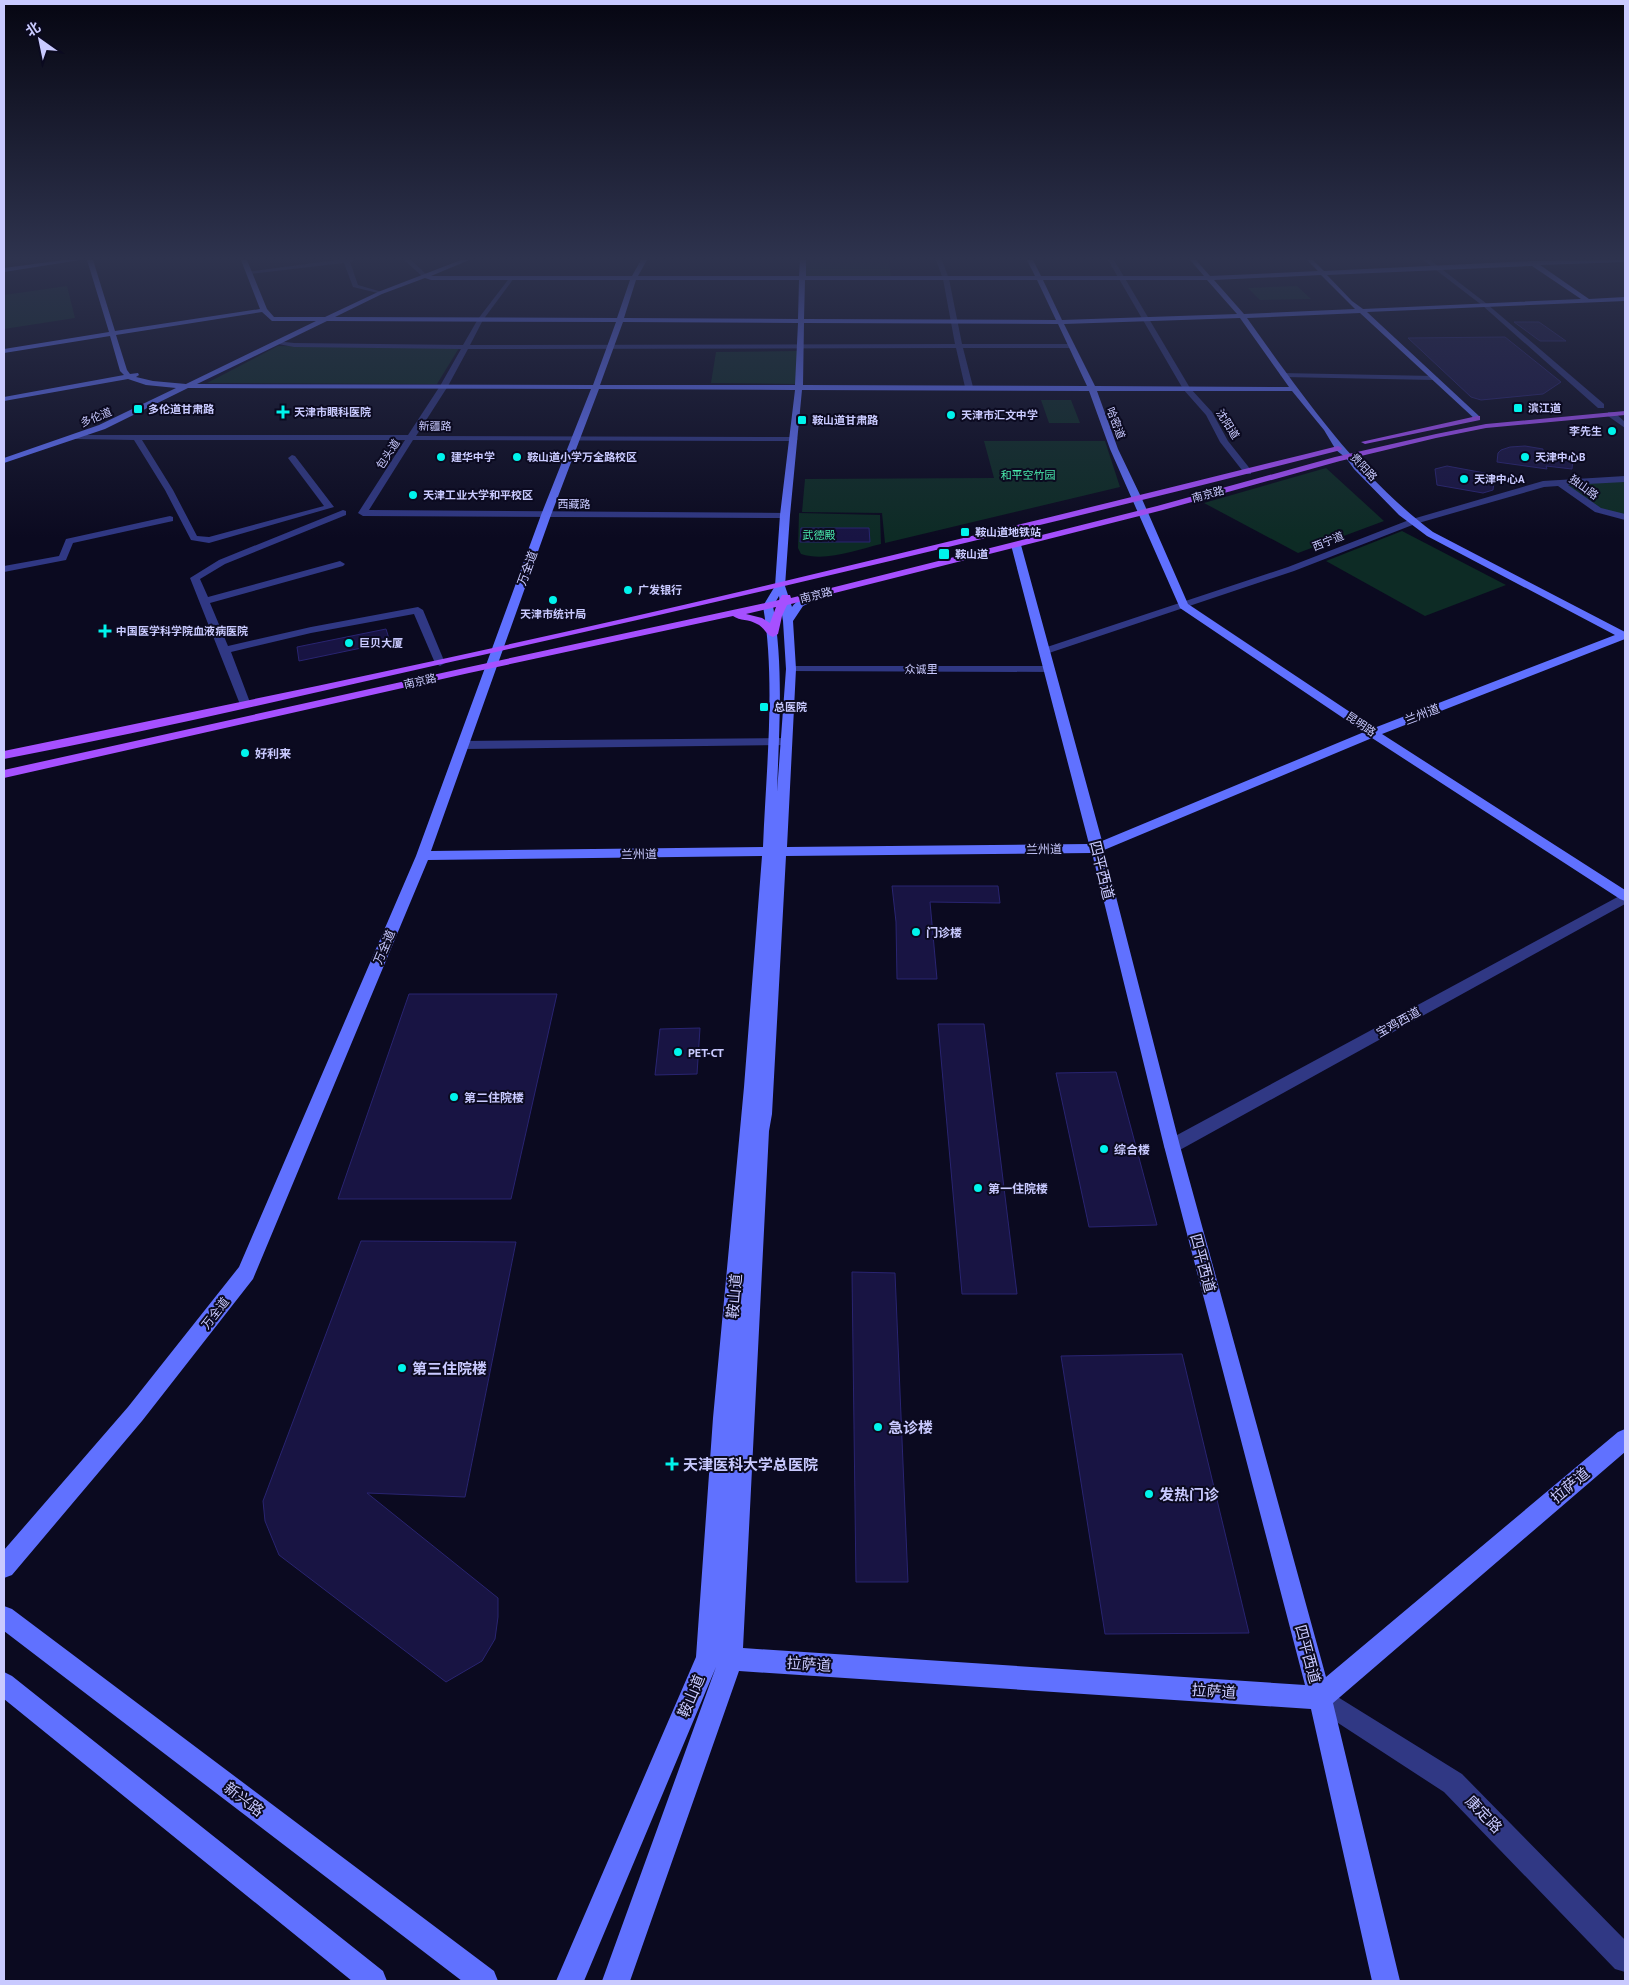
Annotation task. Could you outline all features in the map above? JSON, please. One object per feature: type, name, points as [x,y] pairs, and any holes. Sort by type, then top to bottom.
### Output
[{"type":"main road","name":"南京路","points":[[4,774],[86,757],[495,658],[1419,429],[1476,418],[1625,403]]},
{"type":"main road","name":"南京路","points":[[4,755],[245,706],[440,663],[495,658],[768,606],[1016,545],[1349,456],[1436,436],[1486,426],[1625,413]]},
{"type":"main road","points":[[773,634],[777,616],[784,601],[796,587],[816,578]]},
{"type":"main road","points":[[712,618],[752,617],[762,622],[773,634]]},
{"type":"street","points":[[119,353],[128,377],[135,380],[173,386],[968,387],[1294,390]]},
{"type":"street","name":"多伦道","points":[[4,461],[76,437],[143,408],[256,353]]},
{"type":"street","name":"包头道","points":[[363,514],[444,386],[462,353]]},
{"type":"street","name":"万全道","points":[[4,1567],[135,1414],[246,1273],[423,856],[546,515],[609,353]]},
{"type":"street","name":"鞍山道","points":[[616,1981],[719,1658],[761,1131],[764,1114],[779,742],[791,668],[788,621],[780,586],[785,515],[794,439],[800,353]]},
{"type":"street","points":[[960,353],[968,387]]},
{"type":"street","name":"哈密道","points":[[1075,353],[1092,388],[1114,450],[1143,512]]},
{"type":"street","name":"沈阳道","points":[[1167,353],[1187,389],[1209,414],[1224,442],[1248,472]]},
{"type":"street","points":[[1268,353],[1294,390],[1327,429],[1339,448]]},
{"type":"street","points":[[1407,353],[1476,418]]},
{"type":"street","points":[[1540,353],[1601,406]]},
{"type":"street","points":[[4,398],[128,377],[136,371],[144,377],[181,382],[204,378]]},
{"type":"street","points":[[1284,375],[1434,378]]},
{"type":"street","points":[[1611,414],[1625,426]]},
{"type":"street","name":"新疆路","points":[[76,437],[794,439]]},
{"type":"street","points":[[136,437],[169,490],[194,538],[209,540],[330,507],[292,458]]},
{"type":"street","name":"贵阳路","points":[[1339,448],[1349,456],[1356,467],[1408,523]]},
{"type":"street","name":"贵阳路","points":[[1339,448],[1338,459],[1391,514],[1622,638]]},
{"type":"street","name":"西宁道","points":[[1045,651],[1291,569],[1408,523],[1543,484],[1625,479]]},
{"type":"street","name":"独山路","points":[[1559,482],[1591,506],[1607,514],[1625,517]]},
{"type":"street","points":[[1143,512],[1184,606]]},
{"type":"street","points":[[245,706],[196,578],[222,562],[343,514]]},
{"type":"street","name":"西藏路","points":[[363,514],[785,515]]},
{"type":"street","points":[[4,569],[63,558],[69,540],[170,519]]},
{"type":"street","name":"四平西道","points":[[1016,545],[1097,848],[1172,1146],[1320,1698],[1386,1981]]},
{"type":"street","points":[[205,601],[340,564]]},
{"type":"street","name":"鞍山道","points":[[779,742],[774,705],[773,634],[768,606],[780,586]]},
{"type":"street","points":[[788,621],[799,604],[835,590]]},
{"type":"street","name":"昆明路","points":[[1184,606],[1625,897]]},
{"type":"street","points":[[225,650],[311,630],[418,610],[440,663]]},
{"type":"street","name":"兰州道","points":[[423,856],[1097,848],[1374,732],[1622,638]]},
{"type":"street","name":"众诚里","points":[[791,668],[1050,668]]},
{"type":"street","points":[[463,745],[779,742]]},
{"type":"street","name":"宝鸡西道","points":[[1172,1146],[1625,897]]},
{"type":"street","name":"拉萨道","points":[[719,1658],[1320,1698],[1625,1439]]},
{"type":"street","name":"新兴路","points":[[4,1617],[484,1981]]},
{"type":"street","name":"鞍山道","points":[[570,1981],[719,1658]]},
{"type":"street","points":[[4,1684],[373,1981]]},
{"type":"street","name":"康定路","points":[[1320,1698],[1453,1783],[1625,1959]]},
{"type":"green space","points":[[265,353],[456,353],[437,384],[207,383]]},
{"type":"green space","points":[[716,353],[798,353],[796,384],[711,383]]},
{"type":"green space","points":[[1041,400],[1071,400],[1080,423],[1049,423]]},
{"type":"green space","name":"和平空竹园","points":[[984,441],[1105,441],[1120,487],[885,543],[882,513],[802,512],[805,479],[994,478]]},
{"type":"green space","points":[[1326,468],[1384,521],[1298,553],[1204,503]]},
{"type":"green space","points":[[1625,480],[1625,515],[1607,513],[1563,483]]},
{"type":"green space","name":"武德殿","points":[[799,513],[880,515],[881,544],[831,556],[821,557],[801,554],[798,548]]},
{"type":"green space","points":[[1402,531],[1506,585],[1425,616],[1326,561]]},
{"type":"building","points":[[1424,353],[1524,353],[1561,382],[1543,394],[1481,400],[1471,397]]},
{"type":"building","name":"天津中心B","points":[[1525,446],[1543,449],[1543,453],[1573,458],[1572,469],[1546,466],[1547,469],[1497,462],[1498,453],[1501,450]]},
{"type":"building","name":"天津中心A","points":[[1447,466],[1490,474],[1494,482],[1493,490],[1483,493],[1437,485],[1435,469]]},
{"type":"building","points":[[801,528],[869,528],[870,542],[800,542]]},
{"type":"building","name":"巨贝大厦","points":[[386,629],[390,642],[299,661],[297,647]]},
{"type":"building","name":"门诊楼","points":[[892,886],[998,886],[1000,903],[930,902],[937,979],[897,979],[896,922]]},
{"type":"building","name":"第二住院楼","points":[[409,994],[557,994],[511,1199],[338,1199]]},
{"type":"building","name":"第一住院楼","points":[[938,1024],[984,1024],[1017,1294],[962,1294]]},
{"type":"building","name":"PET-CT","points":[[700,1028],[697,1074],[655,1075],[660,1029]]},
{"type":"building","name":"综合楼","points":[[1116,1072],[1157,1225],[1089,1227],[1056,1073]]},
{"type":"building","name":"第三住院楼","points":[[361,1241],[516,1242],[465,1497],[367,1493],[498,1598],[495,1639],[482,1661],[446,1682],[279,1555],[265,1521],[263,1501]]},
{"type":"building","name":"急诊楼","points":[[852,1272],[895,1273],[908,1582],[856,1582]]},
{"type":"building","name":"发热门诊","points":[[1182,1354],[1249,1633],[1105,1634],[1061,1356]]},
{"type":"place","name":"滨江道","points":[[1518,408]]},
{"type":"place","name":"多伦道甘肃路","points":[[138,409]]},
{"type":"place","name":"天津市眼科医院","points":[[283,412]]},
{"type":"place","name":"天津市汇文中学","points":[[951,415]]},
{"type":"place","name":"鞍山道甘肃路","points":[[802,420]]},
{"type":"place","name":"李先生","points":[[1612,431]]},
{"type":"place","name":"建华中学","points":[[441,457]]},
{"type":"place","name":"鞍山道小学万全路校区","points":[[517,457]]},
{"type":"place","name":"天津中心B","points":[[1525,457]]},
{"type":"place","name":"天津中心A","points":[[1464,479]]},
{"type":"place","name":"天津工业大学和平校区","points":[[413,495]]},
{"type":"place","name":"鞍山道地铁站","points":[[965,532]]},
{"type":"place","name":"鞍山道","points":[[944,554]]},
{"type":"place","name":"广发银行","points":[[628,590]]},
{"type":"place","name":"天津市统计局","points":[[553,600]]},
{"type":"place","name":"中国医学科学院血液病医院","points":[[105,631]]},
{"type":"place","name":"巨贝大厦","points":[[349,643]]},
{"type":"place","name":"总医院","points":[[764,707]]},
{"type":"place","name":"好利来","points":[[245,753]]},
{"type":"place","name":"门诊楼","points":[[916,932]]},
{"type":"place","name":"PET-CT","points":[[678,1052]]},
{"type":"place","name":"第二住院楼","points":[[454,1097]]},
{"type":"place","name":"综合楼","points":[[1104,1149]]},
{"type":"place","name":"第一住院楼","points":[[978,1188]]},
{"type":"place","name":"第三住院楼","points":[[402,1368]]},
{"type":"place","name":"急诊楼","points":[[878,1427]]},
{"type":"place","name":"天津医科大学总医院","points":[[672,1464]]},
{"type":"place","name":"发热门诊","points":[[1149,1494]]}]
